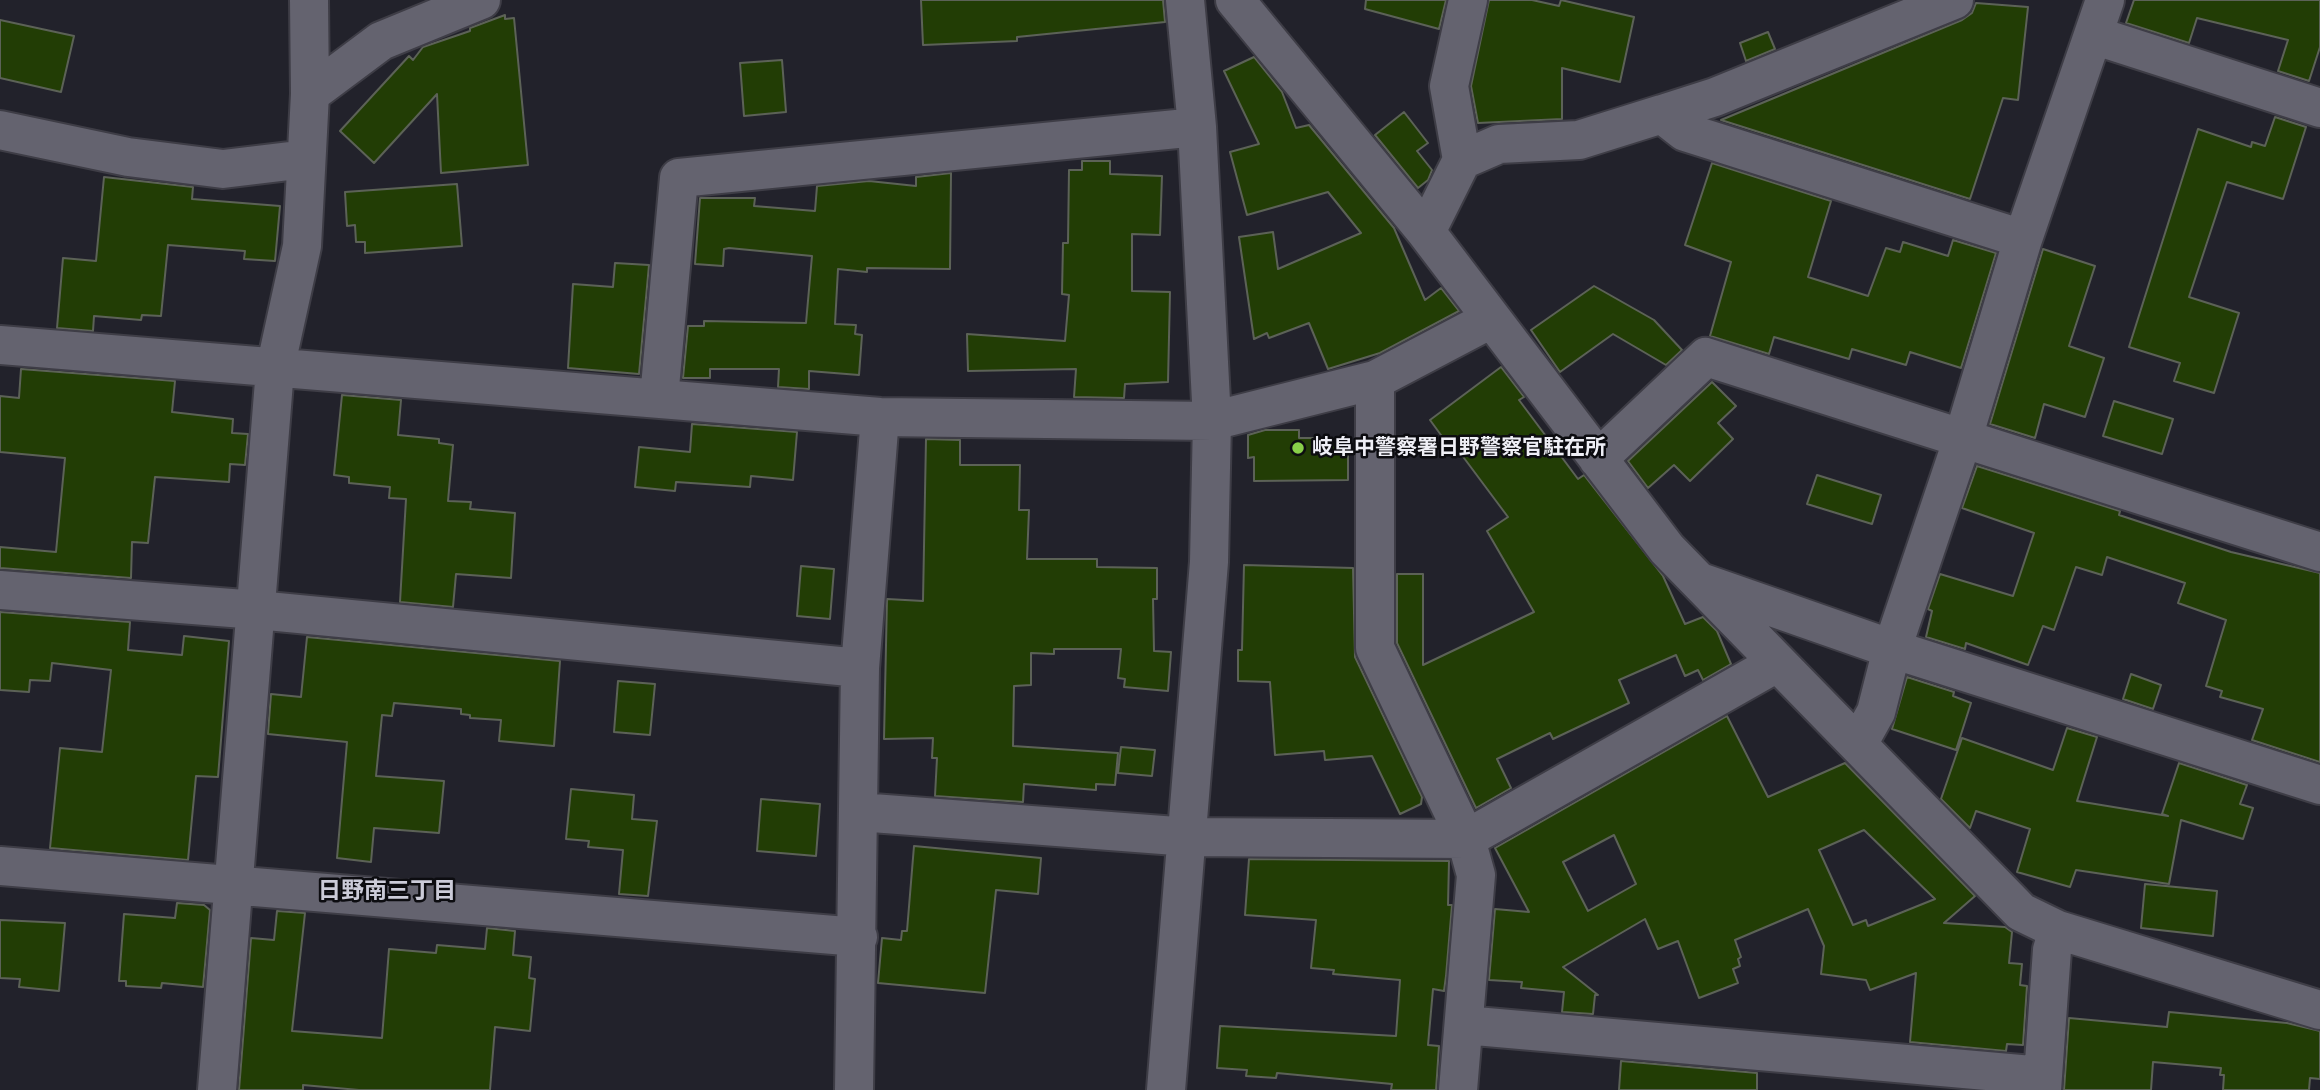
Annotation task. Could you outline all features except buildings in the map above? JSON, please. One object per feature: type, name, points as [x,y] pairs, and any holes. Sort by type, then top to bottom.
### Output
[{"type":"street","points":[[217,1090],[275,369],[302,246],[310,94],[309,0]]},
{"type":"street","points":[[310,94],[381,41],[481,0]]},
{"type":"street","points":[[1166,1090],[1189,837],[1209,562],[1212,421],[1197,127],[1185,0]]},
{"type":"street","points":[[1235,0],[1426,232],[1667,549],[1775,664],[1858,744],[2021,912],[2058,930],[2320,1010]]},
{"type":"street","points":[[1426,232],[1462,160],[1449,86],[1468,0]]},
{"type":"street","points":[[1462,160],[1499,144],[1578,140],[1715,97],[1954,0]]},
{"type":"street","points":[[1858,744],[1876,712],[1892,649],[1963,438],[2023,239],[2099,17],[2320,108]]},
{"type":"street","points":[[1662,114],[1685,132],[2023,239]]},
{"type":"street","points":[[659,398],[679,178],[1197,127]]},
{"type":"street","points":[[0,130],[128,158],[223,169],[306,159]]},
{"type":"street","points":[[0,345],[880,417],[1212,421],[1375,380],[1491,319]]},
{"type":"street","points":[[1598,459],[1706,357],[2320,552]]},
{"type":"street","points":[[1375,380],[1375,648],[1466,839],[1476,875],[1458,1090]]},
{"type":"street","points":[[854,1090],[860,668],[880,417]]},
{"type":"street","points":[[1696,581],[1892,649],[2320,785]]},
{"type":"street","points":[[0,590],[257,610],[860,668]]},
{"type":"street","points":[[859,813],[1189,837],[1466,839],[1775,664]]},
{"type":"street","points":[[0,866],[858,937]]},
{"type":"street","points":[[1464,1026],[2042,1083],[2052,950],[2058,930]]},
{"type":"place","name":"岐阜中警察署日野警察官駐在所","points":[[1298,448]]},
{"type":"district","name":"日野南三丁目","points":[[387,892]]}]
